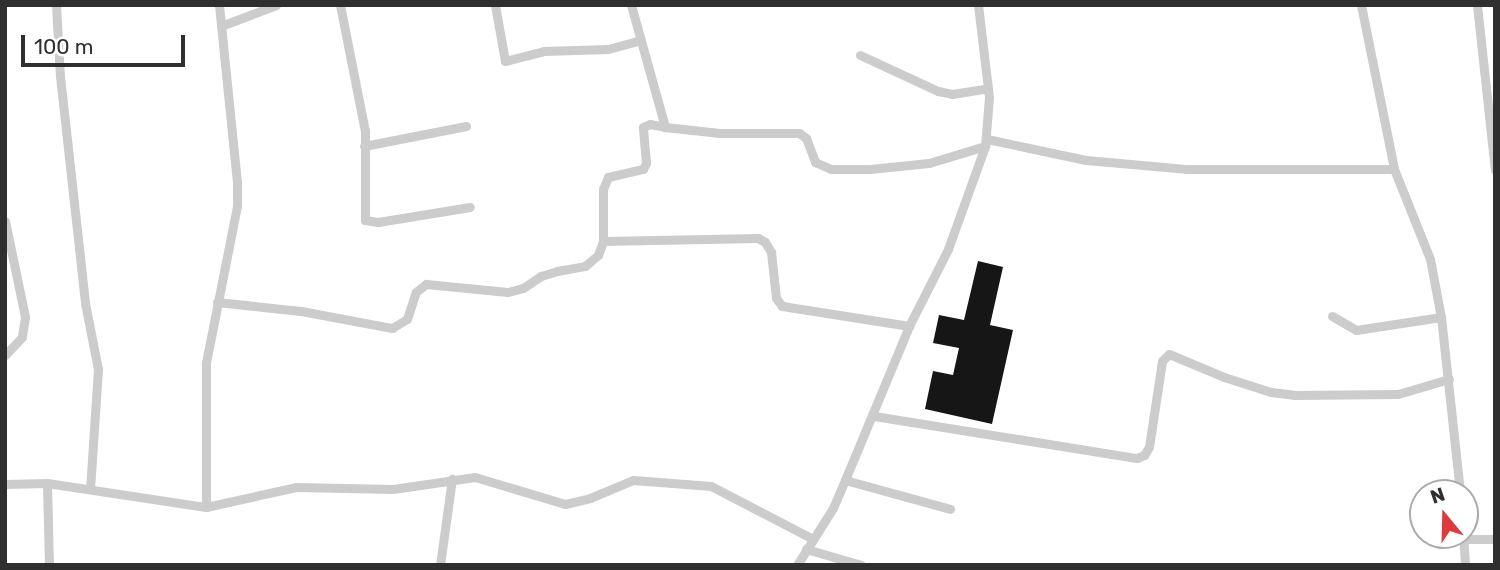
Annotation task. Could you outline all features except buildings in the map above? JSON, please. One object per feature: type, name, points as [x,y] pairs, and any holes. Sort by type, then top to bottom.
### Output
[{"type":"street","points":[[56,5],[60,76],[84,290],[98,369],[90,489]]},
{"type":"street","points":[[206,507],[206,363],[233,233],[237,194],[219,5]]},
{"type":"street","points":[[221,26],[276,5]]},
{"type":"street","points":[[340,5],[360,97],[364,146],[363,215],[367,222],[470,207]]},
{"type":"street","points":[[495,5],[505,61],[552,50],[608,49],[641,40]]},
{"type":"street","points":[[631,5],[665,127]]},
{"type":"street","points":[[796,565],[833,508],[874,416],[909,326],[948,249],[986,143],[988,88],[978,5]]},
{"type":"street","points":[[1361,5],[1394,169],[1430,259],[1441,317],[1459,479]]},
{"type":"street","points":[[1477,5],[1495,170]]},
{"type":"street","points":[[860,55],[938,91],[952,94],[988,88]]},
{"type":"street","points":[[217,302],[301,311],[392,328],[407,319],[416,292],[425,285],[508,292],[523,288],[541,276],[585,266],[597,255],[603,241],[605,182],[612,175],[643,169],[646,163],[643,127],[650,124],[720,133],[799,133],[806,138],[815,162],[831,169],[870,169],[929,163],[986,143],[1086,160],[1186,169],[1394,169]]},
{"type":"street","points":[[364,146],[466,126]]},
{"type":"street","points":[[5,221],[25,317],[22,337],[5,355]]},
{"type":"street","points":[[603,241],[762,239],[771,252],[776,298],[782,306],[909,326]]},
{"type":"street","points":[[1332,316],[1356,330],[1441,317]]},
{"type":"street","points":[[874,416],[1137,458],[1144,455],[1149,447],[1162,361],[1169,354],[1224,377],[1271,392],[1294,395],[1398,394],[1449,379]]},
{"type":"street","points":[[440,565],[452,479]]},
{"type":"street","points":[[5,484],[47,483],[206,507],[296,487],[394,488],[452,479],[488,479],[565,504],[590,498],[625,480],[710,486],[813,539]]},
{"type":"street","points":[[845,480],[950,509]]},
{"type":"street","points":[[47,483],[48,565]]},
{"type":"street","points":[[806,549],[861,565]]}]
